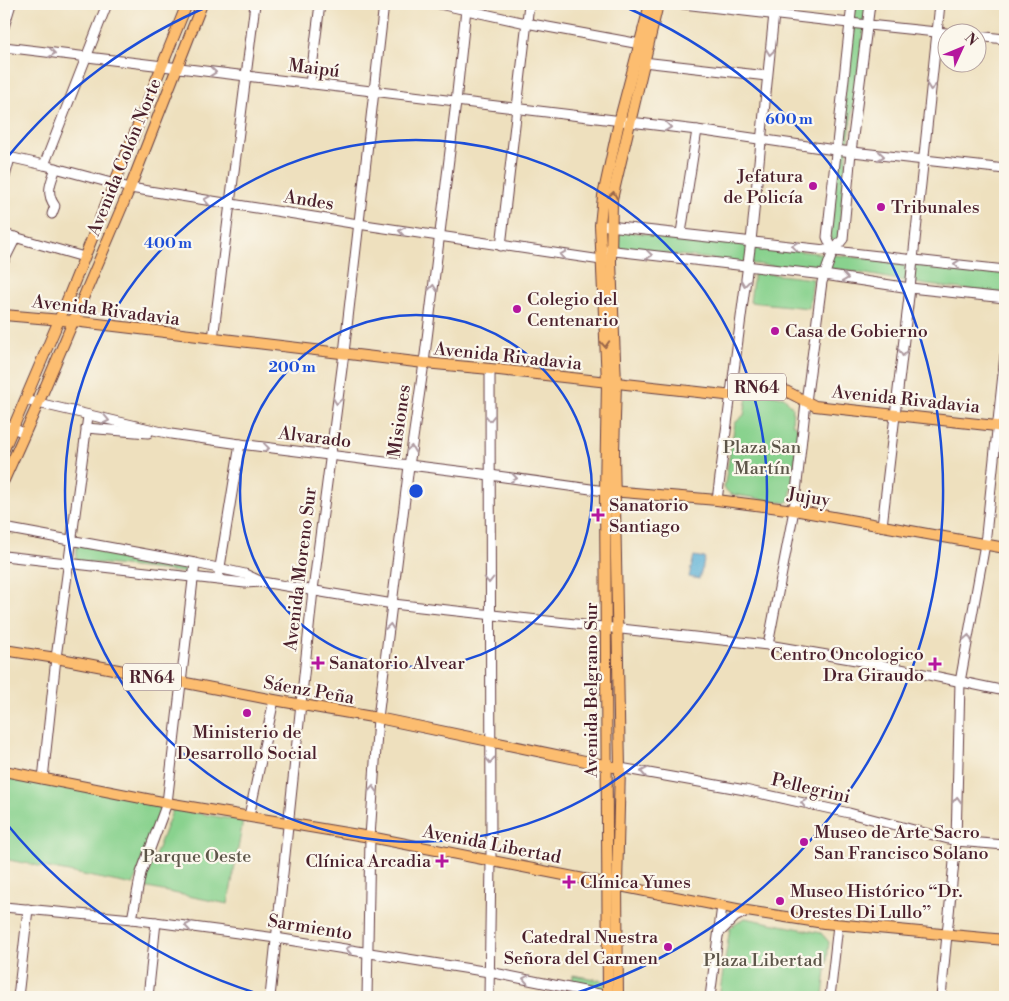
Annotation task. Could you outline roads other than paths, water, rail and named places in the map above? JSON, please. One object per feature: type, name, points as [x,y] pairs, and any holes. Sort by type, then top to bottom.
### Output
[{"type":"main road","name":"Avenida Colón Norte","points":[[4,449],[8,426],[24,400],[59,320],[187,4]]},
{"type":"main road","name":"Avenida Colón Norte","points":[[4,480],[130,188],[202,4]]},
{"type":"main road","points":[[611,383],[606,261],[600,249],[612,199],[624,122],[650,4]]},
{"type":"main road","points":[[624,122],[643,62],[658,4]]},
{"type":"main road","points":[[606,225],[611,251],[606,261]]},
{"type":"main road","name":"Avenida Rivadavia","points":[[4,315],[73,321],[424,363],[731,395],[760,387],[786,390],[815,406],[1001,426]]},
{"type":"main road","name":"Avenida Belgrano Sur","points":[[611,383],[605,491],[620,768],[612,884]]},
{"type":"main road","name":"Avenida Belgrano Sur","points":[[611,383],[616,492],[607,766],[612,884],[613,997]]},
{"type":"main road","name":"Jujuy","points":[[605,491],[717,500],[794,510],[1005,548]]},
{"type":"main road","name":"Sáenz Peña","points":[[4,650],[378,718],[607,766]]},
{"type":"main road","name":"Pellegrini","points":[[607,766],[620,768]]},
{"type":"main road","name":"Avenida Libertad","points":[[4,771],[167,803],[370,838],[747,911],[838,924],[1005,940]]},
{"type":"street","points":[[4,27],[11,4]]},
{"type":"street","points":[[44,165],[107,4]]},
{"type":"street","points":[[213,339],[255,4]]},
{"type":"street","points":[[310,84],[320,4]]},
{"type":"street","name":"Avenida Moreno Sur","points":[[270,997],[313,590],[344,353],[384,4]]},
{"type":"street","points":[[443,4],[526,23],[640,44]]},
{"type":"street","points":[[501,246],[529,4]]},
{"type":"street","points":[[683,4],[936,32]]},
{"type":"street","points":[[731,395],[751,240],[775,4]]},
{"type":"street","points":[[833,251],[827,237],[852,4]]},
{"type":"street","points":[[806,402],[824,275],[833,251],[843,239],[870,4]]},
{"type":"street","points":[[938,22],[940,4]]},
{"type":"street","name":"Misiones","points":[[367,997],[366,952],[370,838],[378,718],[409,466],[424,363],[466,9]]},
{"type":"street","points":[[986,37],[1005,39]]},
{"type":"street","points":[[882,526],[936,42]]},
{"type":"street","name":"Maipú","points":[[4,47],[697,130],[835,150],[1005,169]]},
{"type":"street","points":[[643,62],[767,76]]},
{"type":"street","points":[[681,233],[697,130]]},
{"type":"street","points":[[4,180],[7,157]]},
{"type":"street","name":"Andes","points":[[7,157],[130,188],[439,237],[606,261]]},
{"type":"street","points":[[52,214],[55,206],[49,196],[49,190],[56,168]]},
{"type":"street","points":[[606,225],[1005,270]]},
{"type":"street","points":[[4,234],[84,258]]},
{"type":"street","points":[[4,262],[16,237]]},
{"type":"street","points":[[600,249],[1005,298]]},
{"type":"street","points":[[941,997],[956,841],[960,682],[985,544],[1001,426],[1005,356]]},
{"type":"street","points":[[489,997],[491,861],[490,369]]},
{"type":"street","name":"RN64","points":[[717,500],[731,395]]},
{"type":"street","name":"Alvarado","points":[[24,400],[172,434],[409,466],[490,474],[605,491]]},
{"type":"street","name":"RN64","points":[[794,510],[806,402]]},
{"type":"street","points":[[44,779],[56,658],[88,416]]},
{"type":"street","points":[[8,426],[24,433]]},
{"type":"street","points":[[86,428],[172,434]]},
{"type":"street","points":[[212,579],[219,574],[240,444]]},
{"type":"street","points":[[768,645],[794,510]]},
{"type":"street","points":[[4,528],[220,568],[245,574],[262,582]]},
{"type":"street","points":[[4,556],[245,583],[262,582],[393,604],[768,645],[862,661],[1005,692]]},
{"type":"street","points":[[132,919],[141,873],[167,803],[195,563]]},
{"type":"street","points":[[249,816],[274,700]]},
{"type":"street","name":"Pellegrini","points":[[620,768],[745,790],[849,813],[956,841],[1005,845]]},
{"type":"street","name":"Sarmiento","points":[[4,906],[132,919],[276,938],[489,972],[613,997]]},
{"type":"street","points":[[710,997],[722,906]]},
{"type":"street","points":[[18,997],[28,909]]},
{"type":"street","points":[[719,934],[735,917],[747,911]]},
{"type":"street","points":[[148,997],[156,922]]},
{"type":"street","points":[[830,997],[838,924]]},
{"type":"water","points":[[694,556],[705,558],[699,579],[689,577]]},
{"type":"place","name":"Jefatura de Policía","points":[[813,186]]},
{"type":"place","name":"Tribunales","points":[[881,207]]},
{"type":"place","name":"Colegio del Centenario","points":[[517,309]]},
{"type":"place","name":"Casa de Gobierno","points":[[775,331]]},
{"type":"place","name":"Sanatorio Santiago","points":[[598,515]]},
{"type":"place","name":"Sanatorio Alvear","points":[[318,663]]},
{"type":"place","name":"Centro Oncologico Dra Giraudo","points":[[935,664]]},
{"type":"place","name":"Ministerio de Desarrollo Social","points":[[247,713]]},
{"type":"place","name":"Museo de Arte Sacro San Francisco Solano","points":[[804,842]]},
{"type":"place","name":"Clínica Arcadia","points":[[442,861]]},
{"type":"place","name":"Clínica Yunes","points":[[569,882]]},
{"type":"place","name":"Museo Histórico “Dr. Orestes Di Lullo”","points":[[780,901]]},
{"type":"place","name":"Catedral Nuestra Señora del Carmen","points":[[668,947]]},
{"type":"park label","name":"Plaza San Martín","points":[[762,457]]},
{"type":"park label","name":"Parque Oeste","points":[[197,856]]},
{"type":"park label","name":"Plaza Libertad","points":[[763,960]]}]
